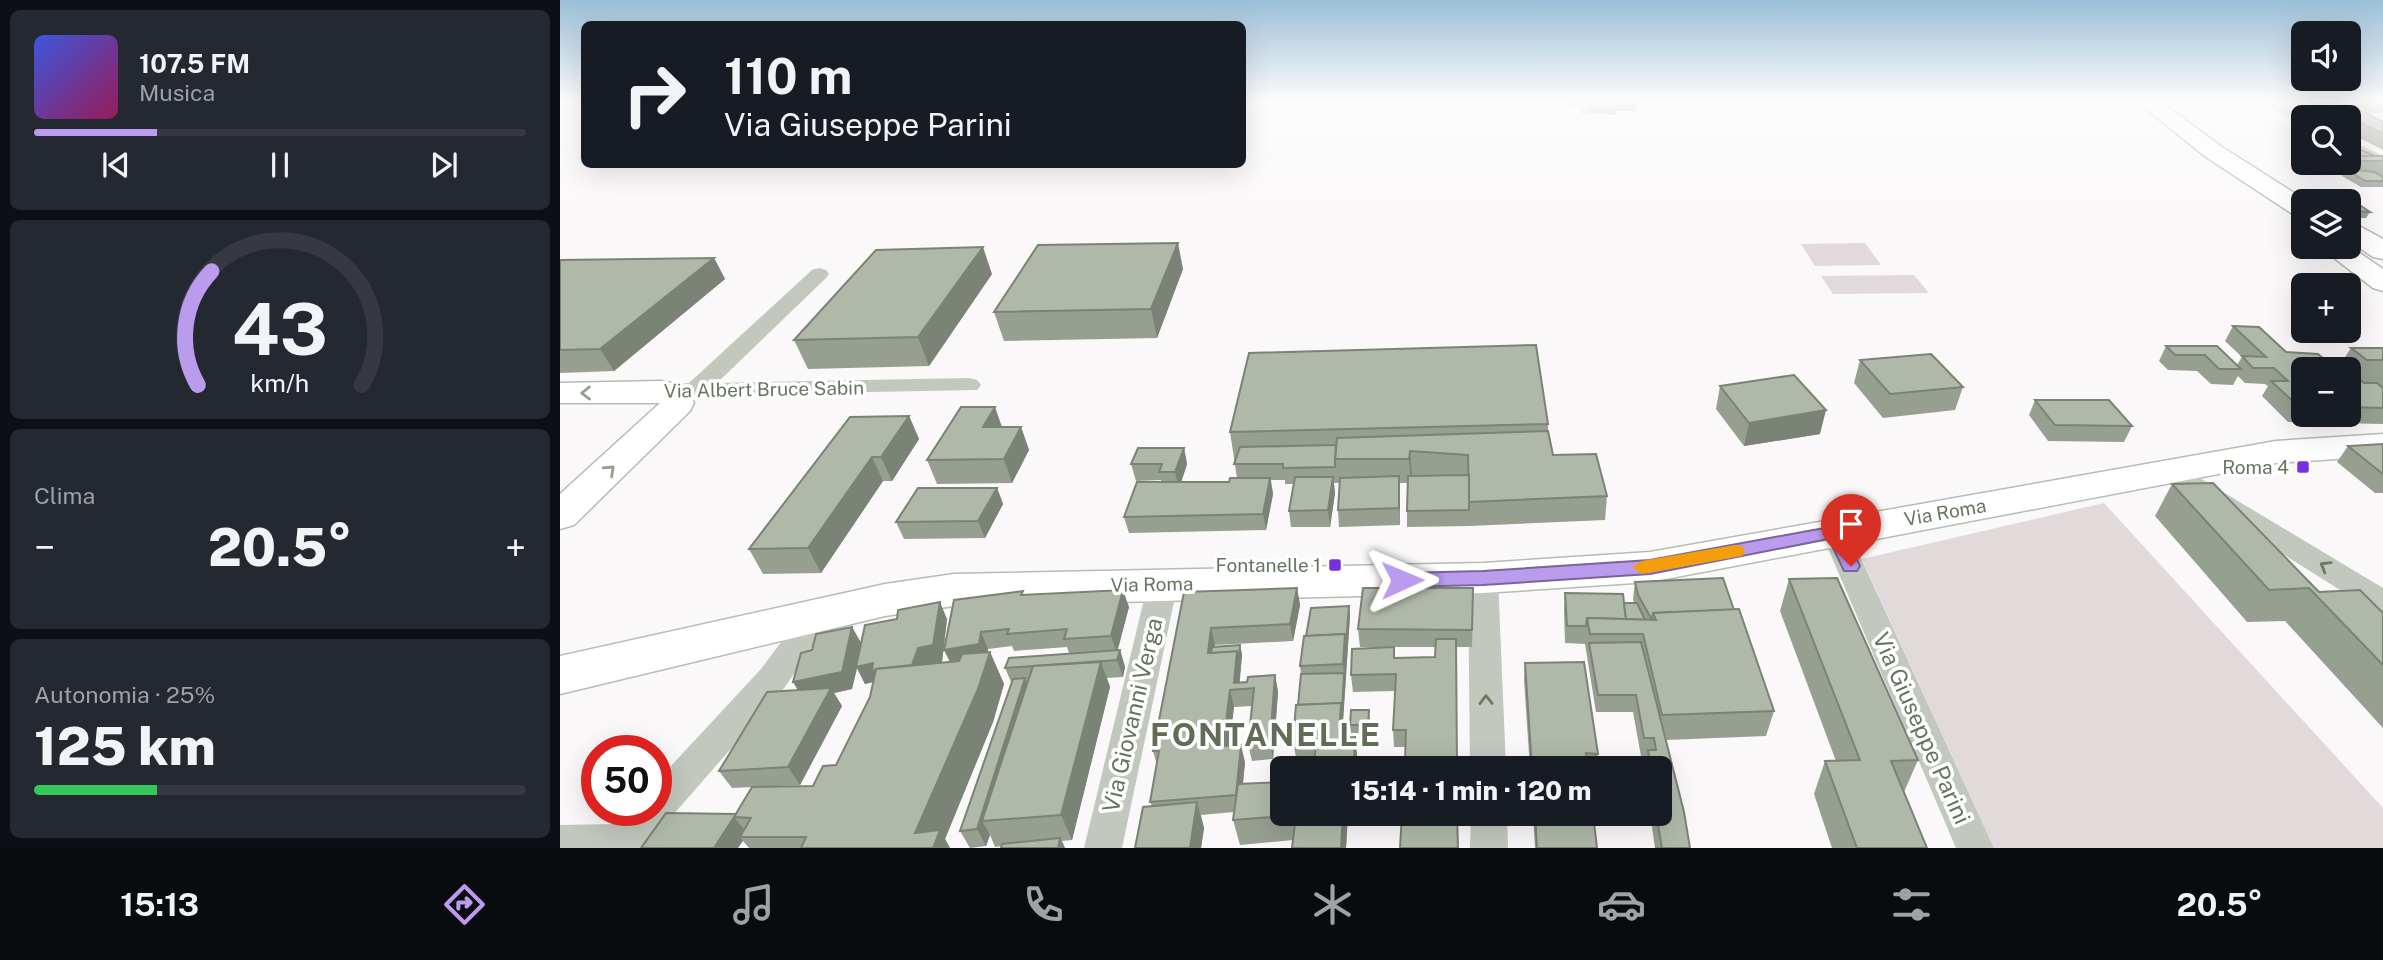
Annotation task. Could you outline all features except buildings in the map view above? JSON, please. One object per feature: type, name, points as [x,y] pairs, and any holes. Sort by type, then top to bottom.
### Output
[{"type":"main road","points":[[2205,140],[2291,199]]},
{"type":"main road","points":[[2210,140],[2291,214]]},
{"type":"main road","points":[[2226,153],[2291,191]]},
{"type":"main road","points":[[2361,237],[2383,251]]},
{"type":"main road","points":[[2361,250],[2383,265]]},
{"type":"main road","points":[[2350,259],[2383,282]]},
{"type":"main road","name":"Via Albert Bruce Sabin","points":[[560,393],[677,397]]},
{"type":"main road","points":[[560,516],[677,397]]},
{"type":"main road","name":"Via Roma","points":[[560,675],[818,615],[954,590],[1163,583],[1483,578],[1650,567],[2276,452],[2380,446]]},
{"type":"street","points":[[2361,151],[2383,162]]},
{"type":"street","points":[[677,397],[819,274]]},
{"type":"street","name":"Via Albert Bruce Sabin","points":[[677,397],[696,397],[734,389],[969,385]]},
{"type":"street","points":[[2169,471],[2383,602]]},
{"type":"street","name":"Via Giuseppe Parini","points":[[1835,532],[1975,848]]},
{"type":"street","points":[[1483,578],[1488,756]]},
{"type":"street","name":"Via Giovanni Verga","points":[[1103,848],[1163,583]]},
{"type":"street","points":[[672,790],[773,678],[818,615]]},
{"type":"street","points":[[560,843],[623,845],[640,826]]},
{"type":"street","points":[[1489,826],[1489,848]]},
{"type":"shaded area","points":[[1865,243],[1881,265],[1815,266],[1801,244]]},
{"type":"shaded area","points":[[1914,275],[1929,293],[1833,294],[1821,276]]},
{"type":"shaded area","points":[[2104,503],[2383,808],[2383,848],[1994,848],[1862,559]]},
{"type":"slow traffic","points":[[1642,567],[1735,551]]},
{"type":"place","name":"Roma 4","points":[[2303,467]]},
{"type":"place","name":"Fontanelle 1","points":[[1335,565]]},
{"type":"district","name":"FONTANELLE","points":[[1266,734]]},
{"type":"route","points":[[1402,580],[1483,578],[1650,567],[1835,532],[1851,566]]}]
